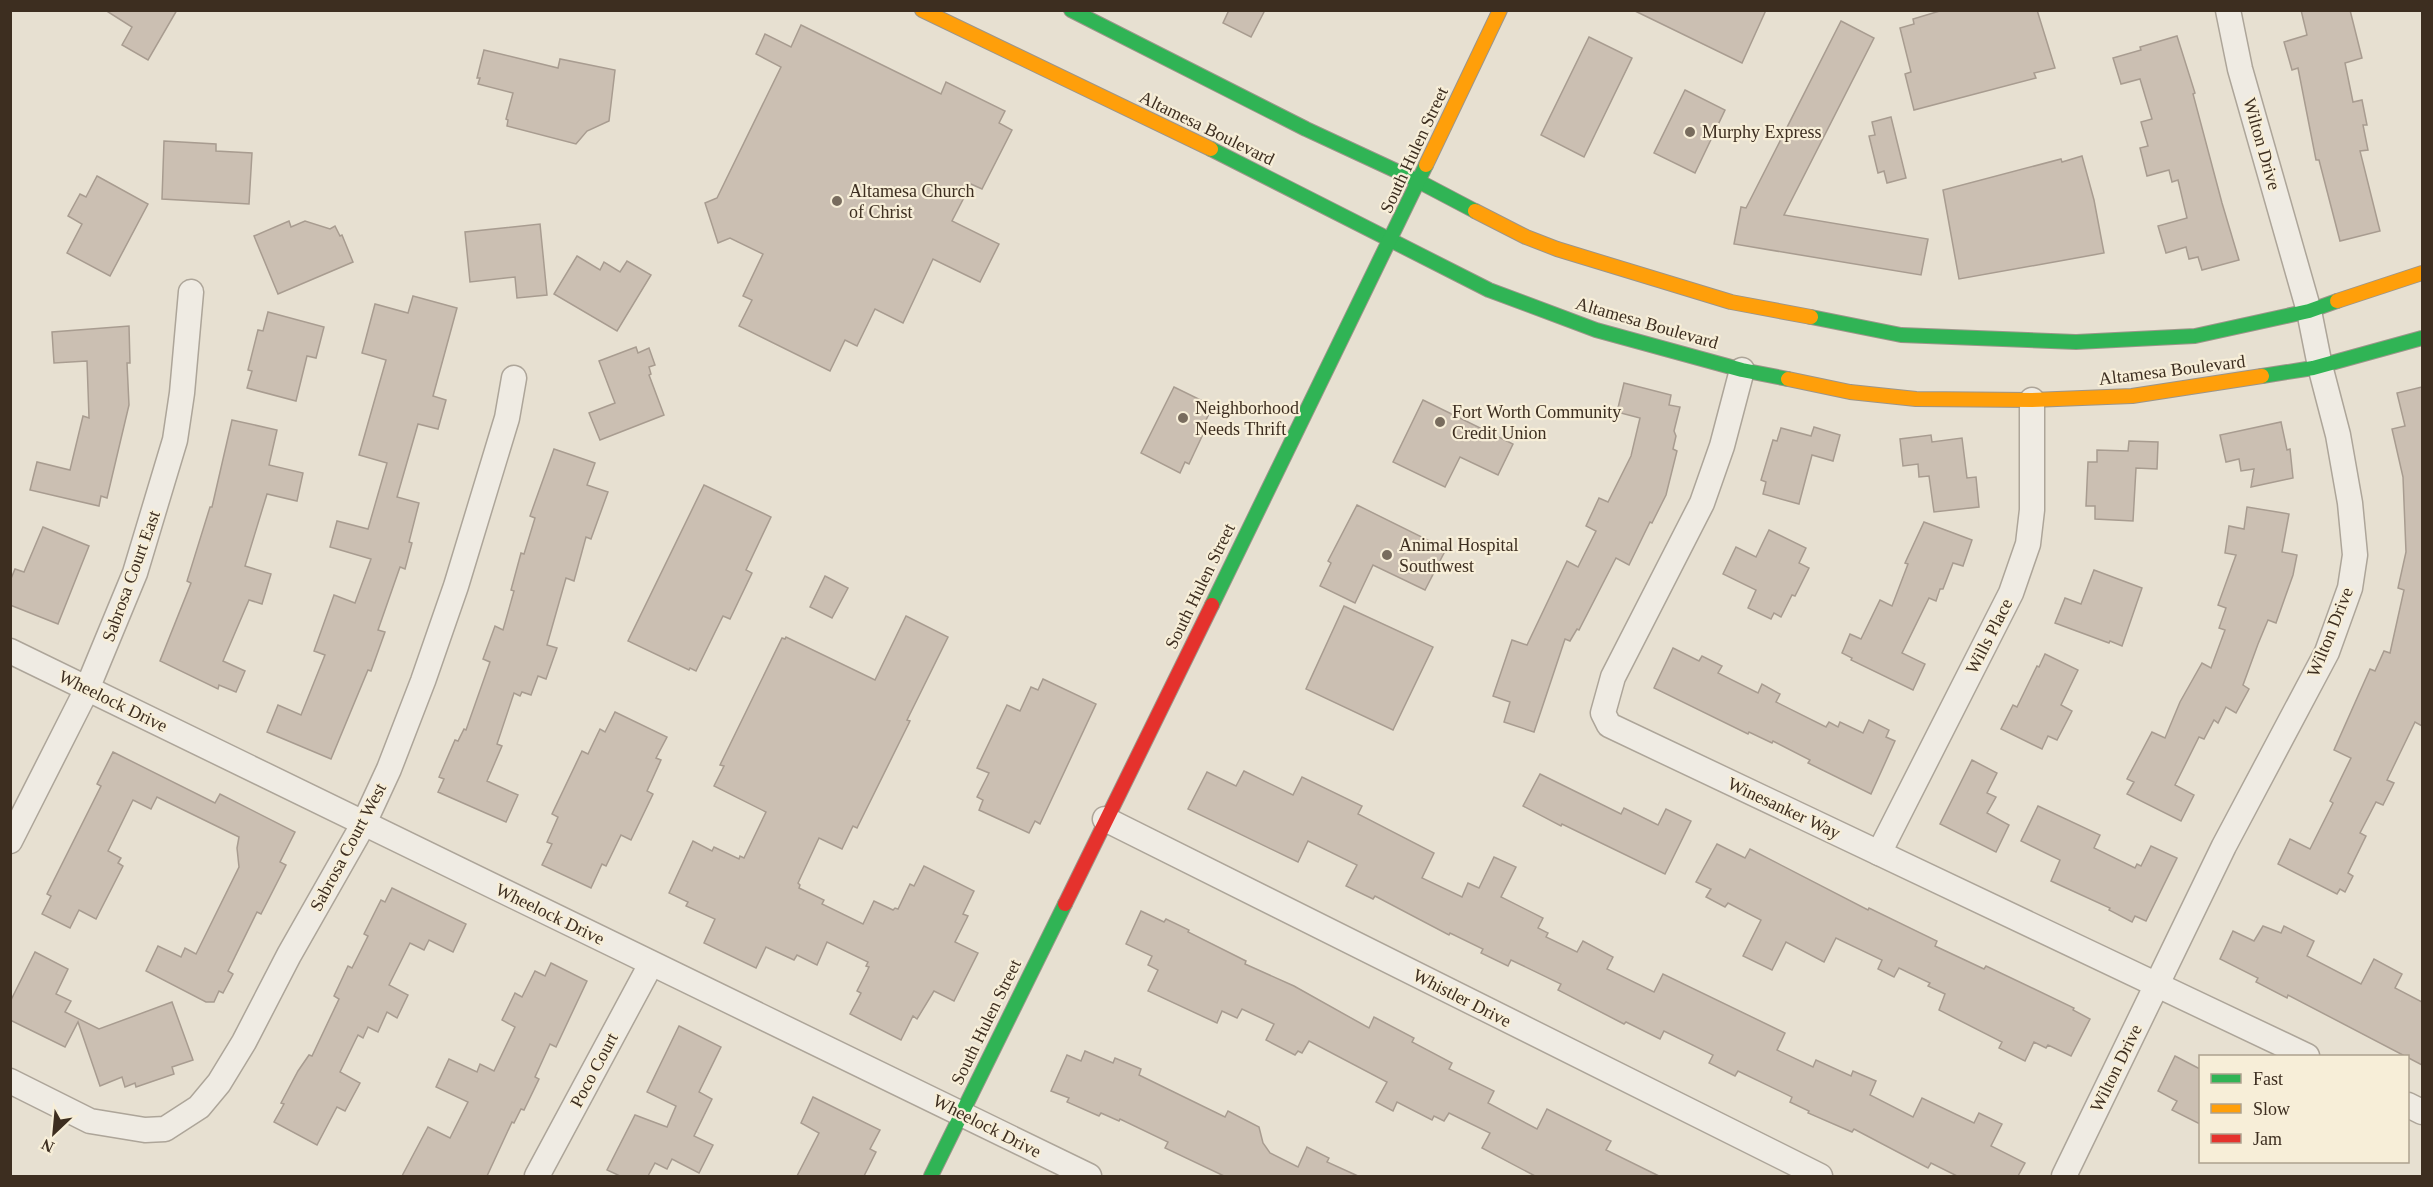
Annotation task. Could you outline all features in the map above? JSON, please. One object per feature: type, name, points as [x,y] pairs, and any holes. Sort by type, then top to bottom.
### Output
[{"type":"main road","name":"Altamesa Boulevard","points":[[1071,10],[1306,129],[1418,181],[1526,237],[1557,249],[1731,302],[1901,335],[2076,342],[2195,336],[2309,311],[2422,273]]},
{"type":"main road","name":"South Hulen Street","points":[[931,1176],[1391,240],[1500,10]]},
{"type":"main road","name":"Altamesa Boulevard","points":[[923,11],[1226,156],[1489,290],[1596,330],[1742,370],[1861,394],[1916,399],[2032,400],[2132,396],[2320,366],[2422,338]]},
{"type":"street","name":"Wilton Drive","points":[[2064,1176],[2224,846],[2327,652],[2350,588],[2355,555],[2350,503],[2338,435],[2320,366],[2309,311],[2240,69],[2228,10]]},
{"type":"street","name":"Sabrosa Court East","points":[[10,841],[87,689],[135,573],[175,440],[182,393],[190,292]]},
{"type":"street","name":"Winesanker Way","points":[[1742,370],[1722,446],[1702,503],[1613,677],[1603,712],[1609,724],[2305,1055]]},
{"type":"street","name":"Sabrosa Court West","points":[[13,1082],[90,1121],[145,1130],[165,1129],[199,1107],[219,1083],[244,1042],[289,955],[364,823],[406,725],[456,586],[507,418],[514,378]]},
{"type":"street","name":"Wills Place","points":[[1879,853],[2011,593],[2028,544],[2032,510],[2032,400]]},
{"type":"street","name":"Wheelock Drive","points":[[10,651],[1089,1176]]},
{"type":"street","name":"Whistler Drive","points":[[1105,819],[1820,1176]]},
{"type":"street","name":"Poco Court","points":[[537,1176],[651,964]]},
{"type":"building","points":[[105,10],[177,10],[148,60],[122,45],[132,27]]},
{"type":"building","points":[[1229,10],[1265,10],[1251,37],[1223,23]]},
{"type":"building","points":[[1633,10],[1766,10],[1742,63]]},
{"type":"building","points":[[1943,10],[2037,10],[2055,68],[2034,73],[2036,78],[1914,110],[1905,74],[1911,72],[1900,28],[1914,24],[1913,19]]},
{"type":"building","points":[[2301,10],[2350,10],[2362,58],[2345,63],[2353,102],[2362,100],[2367,125],[2363,125],[2368,150],[2360,151],[2380,231],[2340,241],[2319,160],[2316,160],[2298,68],[2292,70],[2284,42],[2307,35]]},
{"type":"building","points":[[1841,21],[1874,38],[1784,215],[1928,239],[1921,275],[1734,244],[1741,207],[1746,208]]},
{"type":"building","name":"Altamesa Church of Christ","points":[[801,25],[941,94],[946,82],[1005,111],[999,123],[1012,130],[982,189],[971,184],[952,221],[999,244],[980,282],[933,259],[903,323],[875,309],[857,346],[845,340],[830,371],[739,326],[752,300],[743,296],[763,254],[730,238],[718,243],[705,203],[717,198],[781,67],[756,54],[765,34],[791,47]]},
{"type":"building","points":[[2177,36],[2195,93],[2193,94],[2239,260],[2202,270],[2198,257],[2189,259],[2186,247],[2166,253],[2158,226],[2187,218],[2178,180],[2172,182],[2169,170],[2147,176],[2140,148],[2148,146],[2141,122],[2152,119],[2140,79],[2121,84],[2113,58]]},
{"type":"building","points":[[1589,37],[1632,58],[1584,157],[1541,135]]},
{"type":"building","points":[[484,50],[558,68],[560,59],[615,70],[609,121],[587,131],[576,144],[507,126],[508,120],[506,119],[513,93],[478,84],[480,78],[477,78]]},
{"type":"building","name":"Murphy Express","points":[[1685,90],[1725,110],[1695,173],[1654,153]]},
{"type":"building","points":[[1891,117],[1906,178],[1887,183],[1884,171],[1878,173],[1869,136],[1875,135],[1872,122]]},
{"type":"building","points":[[164,141],[216,144],[216,151],[252,153],[249,204],[162,199]]},
{"type":"building","points":[[2082,156],[2094,200],[2104,253],[1959,279],[1943,190],[2061,159],[2062,162]]},
{"type":"building","points":[[97,176],[148,204],[110,276],[67,253],[82,224],[68,216],[80,194],[86,197]]},
{"type":"building","points":[[289,221],[291,227],[305,221],[330,229],[335,226],[340,236],[342,235],[353,262],[278,294],[254,236]]},
{"type":"building","points":[[540,224],[547,295],[517,298],[515,277],[470,282],[465,232]]},
{"type":"building","points":[[577,256],[600,270],[604,262],[620,272],[627,261],[651,275],[617,331],[554,294]]},
{"type":"building","points":[[413,296],[457,308],[433,396],[446,400],[438,429],[418,424],[397,497],[419,503],[409,542],[412,543],[405,569],[400,567],[378,630],[385,632],[371,671],[368,670],[331,759],[267,732],[278,705],[301,715],[325,655],[314,651],[334,595],[355,603],[371,559],[330,547],[337,521],[368,529],[387,463],[359,455],[386,360],[362,353],[375,304],[408,313]]},
{"type":"building","points":[[268,312],[324,327],[316,358],[307,356],[296,401],[247,388],[252,371],[248,370],[258,330],[263,331]]},
{"type":"building","points":[[129,326],[130,363],[127,363],[129,405],[107,498],[101,496],[99,506],[30,490],[37,462],[70,470],[83,416],[89,418],[87,361],[54,363],[52,332]]},
{"type":"building","points":[[636,347],[638,353],[649,348],[655,365],[649,367],[651,374],[649,375],[664,415],[600,440],[589,413],[615,403],[599,361]]},
{"type":"building","points":[[1624,383],[1671,395],[1669,405],[1680,407],[1674,431],[1676,436],[1673,449],[1677,451],[1666,495],[1629,565],[1616,558],[1579,630],[1577,629],[1570,641],[1565,639],[1534,732],[1504,722],[1510,702],[1493,696],[1512,640],[1527,645],[1567,561],[1578,567],[1596,531],[1586,526],[1599,498],[1608,502],[1631,456],[1640,418],[1617,412]]},
{"type":"building","name":"Neighborhood Needs Thrift","points":[[1174,387],[1213,406],[1201,430],[1204,432],[1189,464],[1185,462],[1180,473],[1141,453]]},
{"type":"building","points":[[2422,387],[2422,726],[2415,722],[2387,780],[2394,783],[2383,805],[2376,802],[2360,833],[2366,836],[2348,873],[2353,876],[2345,892],[2340,889],[2337,894],[2278,864],[2290,839],[2310,849],[2333,803],[2330,801],[2351,758],[2334,750],[2370,669],[2375,671],[2384,651],[2390,653],[2404,590],[2398,588],[2406,552],[2403,477],[2392,429],[2405,426],[2397,393]]},
{"type":"building","name":"Fort Worth Community Credit Union","points":[[1423,400],[1513,444],[1498,475],[1460,457],[1445,487],[1393,462]]},
{"type":"building","points":[[232,420],[277,430],[269,465],[303,473],[297,501],[267,494],[245,566],[271,574],[262,604],[249,600],[223,661],[245,671],[236,692],[219,685],[218,689],[160,661],[191,583],[187,581],[210,507],[212,507]]},
{"type":"building","points":[[2281,422],[2287,450],[2290,449],[2293,478],[2251,487],[2254,469],[2241,471],[2239,459],[2226,462],[2220,435]]},
{"type":"building","points":[[1814,427],[1840,435],[1833,461],[1812,455],[1799,504],[1763,494],[1766,482],[1761,480],[1773,440],[1777,441],[1781,428],[1811,436]]},
{"type":"building","points":[[1931,435],[1932,442],[1962,438],[1967,478],[1976,477],[1979,507],[1934,512],[1929,476],[1919,477],[1918,464],[1903,466],[1900,439]]},
{"type":"building","points":[[2129,441],[2158,442],[2157,469],[2136,468],[2133,521],[2095,519],[2095,506],[2086,506],[2088,462],[2097,462],[2097,450],[2128,451]]},
{"type":"building","points":[[554,449],[595,463],[587,485],[608,492],[591,539],[586,537],[574,581],[566,578],[547,645],[557,648],[546,679],[538,676],[531,695],[522,692],[520,696],[514,693],[497,744],[502,746],[487,781],[518,795],[506,822],[438,792],[444,779],[439,777],[455,740],[458,741],[464,729],[466,730],[490,662],[483,659],[495,626],[503,630],[514,591],[511,590],[521,553],[524,554],[535,518],[530,516]]},
{"type":"building","points":[[704,485],[771,517],[746,570],[752,573],[730,619],[723,616],[696,671],[690,668],[689,670],[628,641]]},
{"type":"building","name":"Animal Hospital Southwest","points":[[1357,505],[1446,549],[1425,590],[1373,565],[1355,603],[1320,586],[1331,563],[1328,561]]},
{"type":"building","points":[[2247,507],[2289,514],[2282,552],[2297,555],[2293,575],[2276,623],[2268,620],[2258,644],[2243,685],[2249,689],[2236,713],[2226,707],[2218,723],[2214,720],[2204,739],[2199,737],[2175,785],[2194,795],[2181,821],[2127,794],[2134,782],[2127,779],[2152,732],[2165,738],[2180,702],[2202,663],[2211,668],[2225,630],[2219,628],[2226,608],[2218,605],[2236,555],[2225,553],[2229,526],[2244,529]]},
{"type":"building","points":[[1924,522],[1972,540],[1963,566],[1953,563],[1943,589],[1940,589],[1936,601],[1929,598],[1902,653],[1925,664],[1913,690],[1851,660],[1852,658],[1842,653],[1850,634],[1861,639],[1880,600],[1892,606],[1908,564],[1905,563]]},
{"type":"building","points":[[43,527],[89,546],[58,624],[10,605],[10,581],[15,569],[24,572]]},
{"type":"building","points":[[1769,530],[1806,548],[1799,563],[1809,568],[1781,617],[1774,613],[1771,619],[1748,608],[1756,590],[1723,574],[1736,547],[1756,557]]},
{"type":"building","points":[[2094,570],[2142,588],[2122,646],[2055,623],[2065,598],[2081,604]]},
{"type":"building","points":[[825,576],[848,588],[832,618],[810,607]]},
{"type":"building","points":[[1344,606],[1433,647],[1393,730],[1306,689]]},
{"type":"building","points":[[906,616],[948,637],[907,720],[910,721],[857,828],[853,826],[842,849],[819,838],[798,883],[799,888],[824,900],[822,904],[863,924],[874,901],[893,910],[898,909],[910,884],[914,886],[924,866],[974,891],[963,914],[968,916],[955,942],[978,953],[954,1001],[934,991],[917,1019],[913,1016],[901,1040],[850,1014],[861,993],[857,991],[869,967],[866,966],[868,962],[827,942],[817,965],[797,955],[794,960],[766,947],[756,968],[704,943],[715,919],[686,906],[688,902],[669,893],[693,841],[712,851],[714,847],[739,859],[740,856],[744,858],[766,812],[714,786],[724,766],[720,765],[782,638],[786,637],[875,680]]},
{"type":"building","points":[[1673,648],[1699,661],[1702,656],[1722,666],[1718,673],[1758,693],[1762,684],[1780,694],[1776,702],[1826,727],[1829,722],[1838,727],[1840,722],[1863,733],[1869,720],[1889,730],[1886,737],[1895,741],[1871,794],[1808,763],[1810,760],[1773,741],[1772,743],[1749,732],[1748,734],[1654,688]]},
{"type":"building","points":[[2045,654],[2078,670],[2061,705],[2072,711],[2057,740],[2048,736],[2042,749],[2001,729],[2013,705],[2017,707]]},
{"type":"building","points":[[1043,679],[1096,704],[1040,824],[1035,821],[1029,833],[979,810],[983,800],[977,797],[989,773],[977,768],[1007,705],[1020,711],[1031,687],[1038,690]]},
{"type":"building","points":[[615,712],[667,737],[656,758],[661,760],[647,791],[653,794],[631,840],[621,835],[606,866],[602,864],[591,888],[542,865],[552,844],[547,842],[558,817],[552,814],[582,751],[588,754],[600,729],[605,732]]},
{"type":"building","points":[[113,752],[215,803],[220,794],[295,832],[280,862],[286,865],[261,914],[257,912],[228,971],[233,974],[223,993],[219,991],[214,1002],[206,1002],[146,971],[158,946],[181,957],[185,948],[196,954],[239,867],[237,848],[239,837],[157,797],[151,809],[133,800],[108,851],[121,858],[118,863],[123,866],[96,919],[79,910],[70,928],[42,914],[51,896],[47,894],[101,786],[97,784]]},
{"type":"building","points":[[1972,760],[1997,773],[1987,793],[1996,797],[1987,813],[2009,825],[1996,852],[1940,824]]},
{"type":"building","points":[[1244,771],[1293,795],[1302,777],[1362,806],[1358,814],[1434,853],[1422,878],[1462,897],[1468,883],[1479,888],[1494,857],[1516,867],[1501,897],[1543,918],[1538,928],[1548,933],[1546,937],[1577,952],[1583,941],[1613,957],[1607,969],[1654,992],[1663,974],[1785,1033],[1777,1050],[1813,1067],[1816,1060],[1851,1076],[1853,1071],[1876,1081],[1870,1095],[1913,1117],[1922,1098],[1974,1123],[1979,1113],[2002,1124],[1991,1146],[2025,1163],[2018,1176],[1957,1176],[1931,1163],[1928,1168],[1854,1129],[1852,1132],[1808,1113],[1809,1111],[1790,1102],[1792,1097],[1738,1071],[1735,1076],[1709,1063],[1713,1055],[1664,1031],[1660,1039],[1626,1022],[1624,1024],[1558,990],[1561,984],[1511,960],[1508,966],[1481,953],[1483,949],[1450,933],[1449,935],[1375,896],[1373,899],[1346,886],[1357,865],[1308,841],[1298,862],[1188,809],[1207,772],[1236,786]]},
{"type":"building","points":[[1540,774],[1621,814],[1624,808],[1658,825],[1666,809],[1691,821],[1665,874],[1523,806]]},
{"type":"building","points":[[2038,806],[2100,835],[2094,848],[2135,868],[2137,864],[2141,866],[2151,846],[2177,858],[2146,921],[2135,916],[2132,922],[2109,910],[2110,908],[2051,881],[2060,860],[2021,841]]},
{"type":"building","points":[[1717,844],[1745,858],[1750,849],[1868,910],[1869,908],[1937,941],[1935,946],[1984,969],[1986,966],[2074,1008],[2073,1010],[2090,1019],[2071,1056],[2048,1045],[2046,1048],[2034,1042],[2025,1061],[1999,1048],[2002,1042],[1939,1010],[1945,994],[1928,986],[1930,983],[1899,968],[1894,977],[1878,969],[1882,960],[1836,938],[1824,962],[1786,942],[1772,970],[1743,956],[1761,920],[1728,903],[1725,907],[1706,897],[1711,889],[1696,882]]},
{"type":"building","points":[[392,888],[466,924],[453,952],[429,940],[424,950],[410,943],[389,985],[408,995],[397,1018],[387,1012],[378,1032],[368,1027],[363,1038],[358,1035],[340,1072],[360,1083],[345,1111],[337,1107],[317,1145],[274,1122],[298,1071],[309,1055],[312,1056],[339,999],[334,996],[348,966],[352,968],[368,936],[364,934],[381,900],[385,902]]},
{"type":"building","points":[[1141,911],[1189,930],[1188,932],[1246,961],[1245,964],[1294,986],[1369,1028],[1374,1017],[1414,1038],[1412,1042],[1452,1063],[1449,1069],[1494,1091],[1488,1103],[1537,1129],[1547,1109],[1611,1141],[1606,1150],[1659,1176],[1535,1176],[1482,1148],[1490,1133],[1449,1113],[1444,1121],[1434,1116],[1432,1120],[1397,1102],[1393,1111],[1376,1102],[1387,1082],[1309,1041],[1302,1053],[1298,1051],[1295,1055],[1266,1040],[1274,1024],[1242,1009],[1237,1018],[1222,1011],[1217,1023],[1148,991],[1158,970],[1148,965],[1152,956],[1126,944]]},
{"type":"building","points":[[2263,926],[2281,933],[2284,926],[2314,941],[2307,956],[2361,984],[2374,959],[2402,974],[2395,988],[2422,1002],[2422,1065],[2409,1058],[2409,1055],[2403,1055],[2288,995],[2287,998],[2256,982],[2258,978],[2220,959],[2233,931],[2254,941]]},
{"type":"building","points":[[35,952],[68,969],[56,994],[71,1001],[65,1012],[99,1029],[172,1002],[193,1060],[172,1067],[174,1074],[136,1087],[135,1083],[125,1087],[122,1077],[100,1086],[78,1022],[65,1047],[10,1020],[10,1002]]},
{"type":"building","points":[[551,963],[587,981],[556,1047],[550,1044],[535,1077],[539,1079],[524,1110],[521,1109],[514,1123],[512,1122],[487,1176],[402,1176],[428,1127],[450,1138],[468,1102],[436,1087],[449,1059],[477,1072],[480,1064],[494,1071],[515,1027],[502,1020],[515,993],[522,997],[535,971],[545,976]]},
{"type":"building","points":[[679,1026],[721,1047],[699,1092],[712,1099],[694,1136],[713,1145],[699,1173],[672,1159],[667,1169],[655,1163],[648,1176],[620,1176],[607,1170],[635,1115],[667,1127],[676,1106],[647,1092]]},
{"type":"building","points":[[1085,1051],[1113,1063],[1115,1058],[1141,1069],[1139,1075],[1225,1117],[1228,1111],[1259,1127],[1263,1143],[1270,1153],[1298,1167],[1307,1147],[1329,1158],[1327,1162],[1358,1176],[1224,1176],[1165,1148],[1168,1142],[1120,1119],[1119,1121],[1101,1113],[1099,1116],[1067,1102],[1069,1098],[1051,1091],[1067,1055],[1081,1061]]},
{"type":"building","points":[[2175,1056],[2199,1068],[2199,1124],[2172,1110],[2177,1101],[2158,1091]]},
{"type":"building","points":[[813,1097],[880,1130],[870,1149],[876,1152],[864,1176],[797,1176],[819,1133],[801,1123]]},
{"type":"traffic: fast","points":[[1071,10],[1306,129],[1418,181],[1475,211]]},
{"type":"traffic: fast","points":[[1211,149],[1489,290],[1596,330],[1742,370],[1788,379]]},
{"type":"traffic: fast","points":[[1212,605],[1426,165]]},
{"type":"traffic: fast","points":[[1811,317],[1901,335],[2076,342],[2195,336],[2309,311],[2337,301]]},
{"type":"traffic: fast","points":[[2262,376],[2313,368],[2422,338]]},
{"type":"traffic: fast","points":[[931,1176],[1065,904]]},
{"type":"traffic: slow","points":[[922,10],[1211,149]]},
{"type":"traffic: slow","points":[[1426,165],[1500,10]]},
{"type":"traffic: slow","points":[[1475,211],[1526,237],[1557,249],[1731,302],[1811,317]]},
{"type":"traffic: slow","points":[[2337,301],[2422,273]]},
{"type":"traffic: slow","points":[[1788,379],[1850,392],[1916,399],[2032,400],[2132,396],[2262,376]]},
{"type":"traffic: jam","points":[[1065,904],[1212,605]]},
{"type":"place","name":"Murphy Express","points":[[1690,132]]},
{"type":"place","name":"Altamesa Church of Christ","points":[[837,201]]},
{"type":"place","name":"Neighborhood Needs Thrift","points":[[1183,418]]},
{"type":"place","name":"Fort Worth Community Credit Union","points":[[1440,422]]},
{"type":"place","name":"Animal Hospital Southwest","points":[[1387,555]]}]
